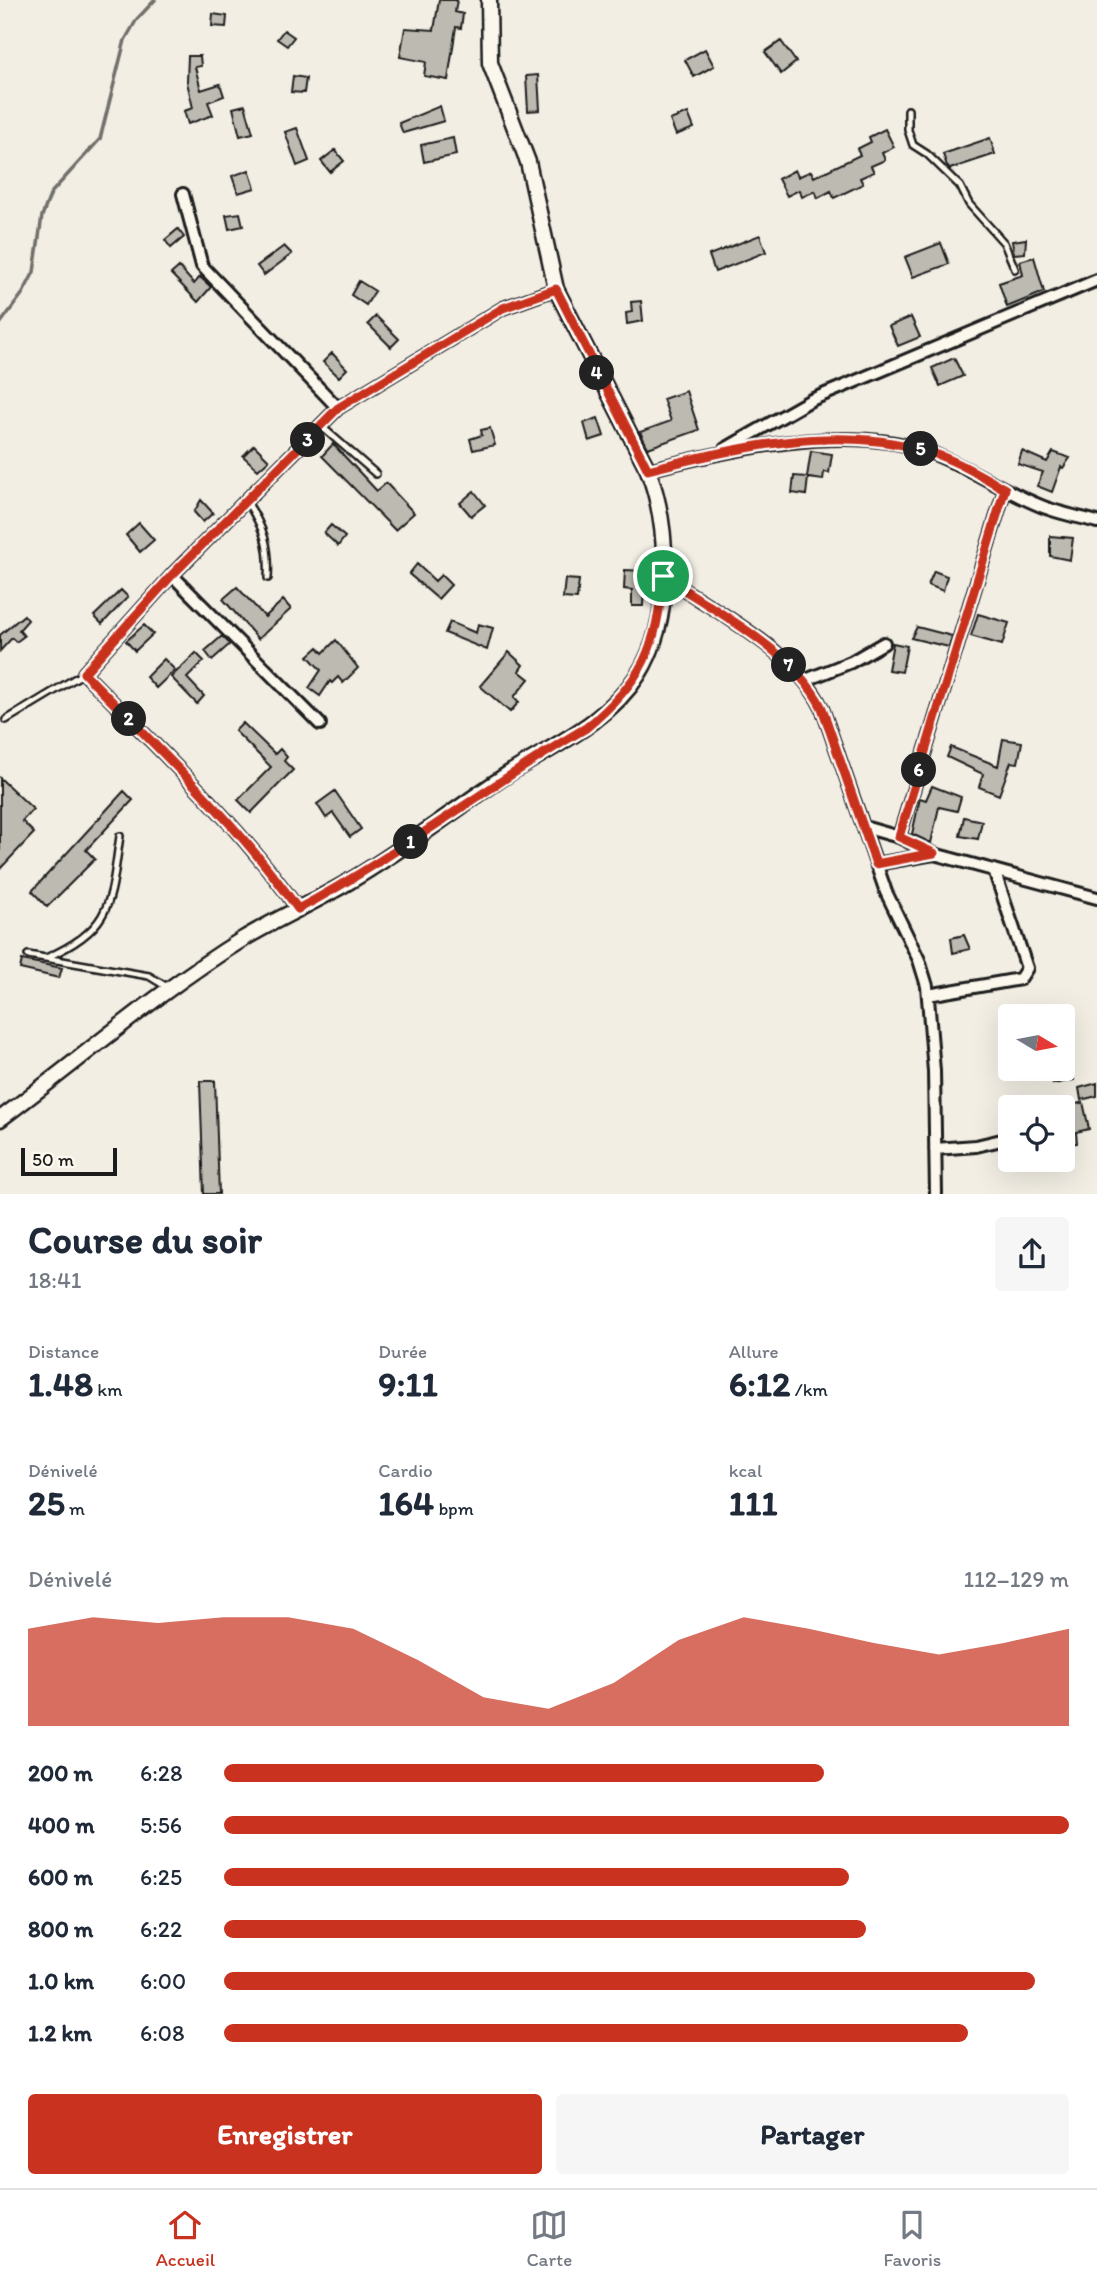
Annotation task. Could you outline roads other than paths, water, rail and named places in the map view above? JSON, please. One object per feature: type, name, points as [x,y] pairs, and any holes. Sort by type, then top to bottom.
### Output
[{"type":"street","points":[[0,1119],[168,988],[245,938],[397,852],[471,799],[586,728],[604,713],[638,675],[656,637],[663,576],[660,500],[648,470],[556,289],[528,162],[489,63],[488,0]]},
{"type":"street","points":[[183,194],[202,266],[338,408]]},
{"type":"street","points":[[719,452],[810,400],[1097,280]]},
{"type":"street","points":[[298,909],[269,868],[84,673],[172,575],[338,408],[503,308],[556,289]]},
{"type":"street","points":[[648,470],[719,452],[841,440],[875,441],[933,453],[1042,507],[1097,522]]},
{"type":"street","points":[[899,837],[1005,489]]},
{"type":"street","points":[[172,575],[320,724]]},
{"type":"street","points":[[663,576],[777,654],[806,680],[822,708],[876,864],[919,960],[928,995],[934,1072],[936,1194]]},
{"type":"street","points":[[806,680],[851,662],[884,643]]},
{"type":"street","points":[[863,827],[899,837],[934,853],[1097,898]]},
{"type":"street","points":[[876,864],[934,853]]},
{"type":"street","points":[[928,995],[1020,979],[1026,974],[1027,968],[994,870]]},
{"type":"street","points":[[935,1149],[976,1146],[998,1141]]},
{"type":"lane","points":[[908,110],[908,130],[912,145],[927,154],[960,186],[969,204],[1004,243],[1014,269]]},
{"type":"lane","points":[[321,426],[376,474]]},
{"type":"lane","points":[[247,502],[263,526],[270,552],[268,578]]},
{"type":"lane","points":[[6,720],[84,673]]},
{"type":"lane","points":[[46,958],[69,948],[94,928],[110,906],[120,836]]},
{"type":"lane","points":[[28,955],[149,976],[168,988]]},
{"type":"waterway","points":[[0,324],[23,293],[34,272],[42,216],[51,193],[100,139],[125,40],[137,19],[155,0]]}]
